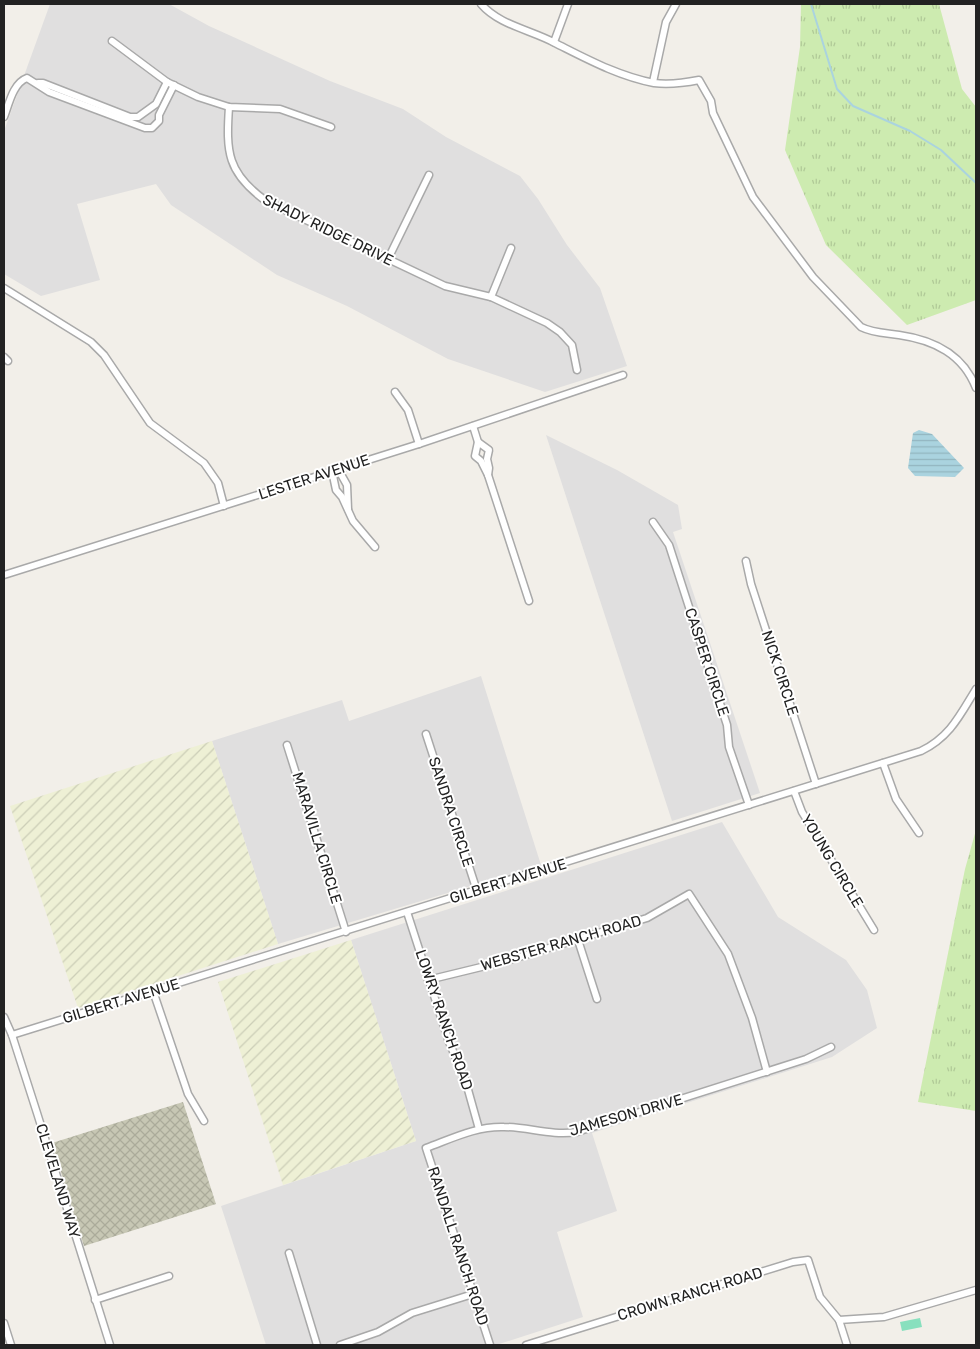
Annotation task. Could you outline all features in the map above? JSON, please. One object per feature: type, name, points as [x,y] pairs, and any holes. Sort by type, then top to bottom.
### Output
[{"type":"street","points":[[481,4],[501,20],[554,42],[603,68],[653,82],[676,84],[699,80],[711,101],[713,113],[753,196],[813,277],[861,327],[869,331],[922,339],[950,352],[969,372],[976,388]]},
{"type":"street","points":[[554,42],[568,4]]},
{"type":"street","points":[[653,82],[666,22],[676,4]]},
{"type":"street","points":[[112,41],[170,83],[198,97],[229,107],[280,109],[331,127]]},
{"type":"street","points":[[4,117],[20,80],[27,78],[38,83],[49,92],[145,128],[152,128],[159,121],[159,115],[170,83]]},
{"type":"street","points":[[38,83],[44,83],[130,117],[138,117],[156,104],[170,83]]},
{"type":"street","name":"SHADY RIDGE DRIVE","points":[[229,107],[228,152],[241,179],[253,192],[266,201],[445,286],[491,297],[547,322],[572,345],[577,370]]},
{"type":"street","points":[[388,259],[429,175]]},
{"type":"street","points":[[491,297],[511,248]]},
{"type":"street","points":[[4,288],[91,342],[104,356],[150,422],[204,463],[218,483],[224,506]]},
{"type":"street","name":"LESTER AVENUE","points":[[4,575],[419,444],[623,375]]},
{"type":"street","points":[[395,392],[408,410],[419,444]]},
{"type":"street","points":[[473,426],[478,442],[475,456],[481,460],[488,475],[528,601]]},
{"type":"street","points":[[478,442],[489,450],[487,459],[488,475]]},
{"type":"street","points":[[335,470],[336,490],[353,521],[375,546]]},
{"type":"street","points":[[335,470],[347,485],[348,509]]},
{"type":"street","name":"CASPER CIRCLE","points":[[653,522],[669,546],[728,725],[729,747],[749,805]]},
{"type":"street","name":"NICK CIRCLE","points":[[746,561],[751,584],[816,784]]},
{"type":"street","name":"GILBERT AVENUE","points":[[12,1035],[921,751],[947,735],[976,689]]},
{"type":"street","name":"SANDRA CIRCLE","points":[[426,734],[477,891]]},
{"type":"street","name":"MARAVILLA CIRCLE","points":[[287,744],[346,932]]},
{"type":"street","points":[[883,763],[896,799],[918,833]]},
{"type":"street","name":"YOUNG CIRCLE","points":[[794,791],[802,812],[874,930]]},
{"type":"street","name":"WEBSTER RANCH ROAD","points":[[428,980],[578,940],[647,918],[689,894],[728,954],[752,1018],[767,1072]]},
{"type":"street","name":"LOWRY RANCH ROAD","points":[[407,912],[449,1042],[466,1079],[480,1128]]},
{"type":"street","points":[[578,940],[598,999]]},
{"type":"street","points":[[154,991],[188,1094],[204,1121]]},
{"type":"street","name":"CLEVELAND WAY","points":[[4,1017],[12,1035],[110,1345]]},
{"type":"street","name":"JAMESON DRIVE","points":[[426,1148],[480,1128],[503,1127],[545,1134],[577,1132],[806,1059],[831,1047]]},
{"type":"street","name":"RANDALL RANCH ROAD","points":[[426,1148],[490,1345]]},
{"type":"street","points":[[289,1253],[317,1345]]},
{"type":"street","name":"CROWN RANCH ROAD","points":[[526,1345],[748,1276],[808,1260],[816,1287],[824,1305],[839,1320]]},
{"type":"street","points":[[95,1300],[169,1276]]},
{"type":"street","points":[[847,1345],[839,1320],[884,1317],[976,1290]]},
{"type":"street","points":[[340,1345],[378,1332],[412,1313],[473,1294]]},
{"type":"street","points":[[4,1324],[11,1345]]},
{"type":"shaded area","points":[[50,4],[169,4],[209,26],[330,81],[403,109],[446,137],[520,176],[538,199],[567,245],[600,288],[627,366],[545,392],[448,359],[347,306],[277,275],[171,205],[156,184],[77,204],[100,280],[41,296],[4,274],[4,131]]},
{"type":"shaded area","points":[[546,435],[617,470],[678,505],[682,529],[673,532],[760,793],[672,821]]},
{"type":"shaded area","points":[[481,676],[541,865],[278,944],[212,741],[342,700],[349,721]]},
{"type":"shaded area","points":[[212,741],[278,944],[78,1008],[10,806]]},
{"type":"shaded area","points":[[722,822],[778,917],[846,960],[867,990],[877,1028],[832,1057],[592,1133],[617,1211],[557,1232],[583,1317],[496,1345],[266,1345],[221,1206],[416,1141],[351,940]]},
{"type":"shaded area","points":[[351,940],[416,1141],[283,1185],[218,982]]},
{"type":"shaded area","points":[[183,1102],[216,1204],[84,1246],[52,1143]]},
{"type":"green space","points":[[801,4],[939,4],[962,89],[976,107],[976,300],[907,325],[826,245],[785,150],[800,47]]},
{"type":"green space","points":[[976,830],[976,1111],[918,1102],[965,869]]},
{"type":"green space","points":[[920,1318],[922,1327],[902,1331],[900,1322]]},
{"type":"water","points":[[919,430],[932,434],[964,468],[955,477],[915,476],[908,468],[913,433]]},
{"type":"waterway","points":[[811,4],[837,89],[853,106],[910,131],[941,150],[976,183]]}]
